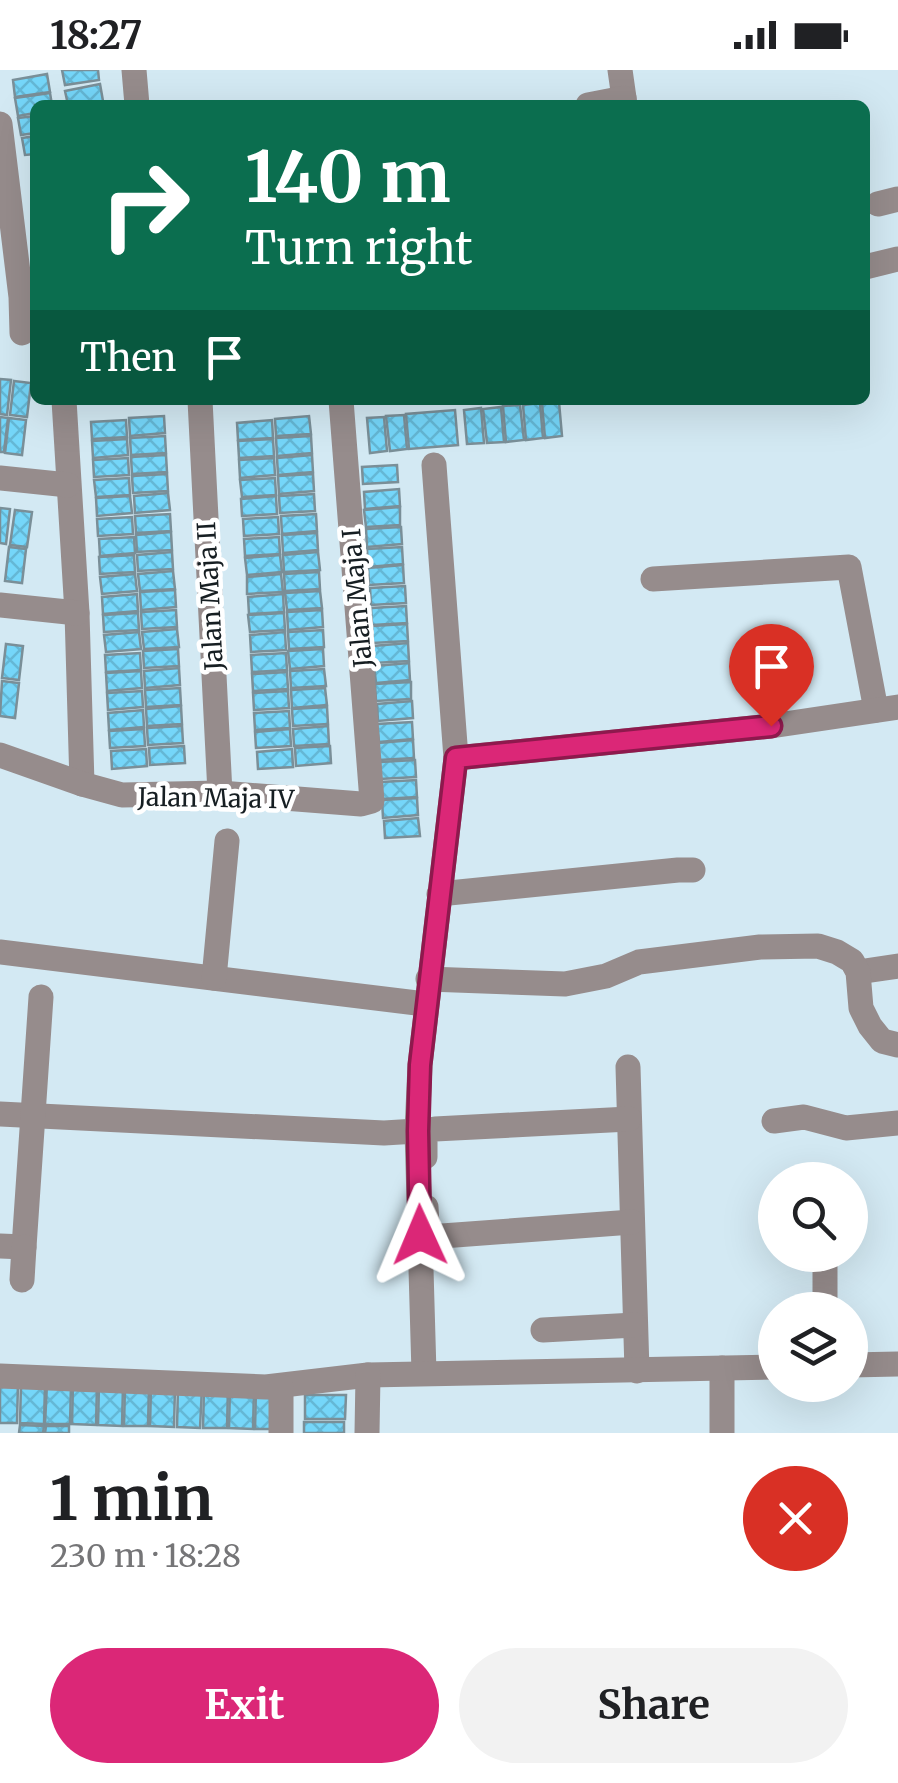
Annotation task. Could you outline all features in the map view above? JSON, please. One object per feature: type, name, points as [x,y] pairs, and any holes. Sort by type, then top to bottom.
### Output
[{"type":"street","points":[[134,70],[137,100]]},
{"type":"street","points":[[620,70],[624,100]]},
{"type":"street","points":[[0,124],[5,206],[28,297],[19,337]]},
{"type":"street","points":[[870,266],[898,259]]},
{"type":"street","points":[[64,405],[82,784]]},
{"type":"street","name":"Jalan Maja II","points":[[200,405],[220,793]]},
{"type":"street","name":"Jalan Maja I","points":[[341,405],[373,795]]},
{"type":"street","points":[[424,1374],[420,1065],[456,758],[434,465]]},
{"type":"street","points":[[0,478],[68,485]]},
{"type":"street","points":[[456,758],[771,726],[887,708],[849,568],[653,580]]},
{"type":"street","points":[[0,605],[76,613]]},
{"type":"street","name":"Jalan Maja IV","points":[[0,755],[122,795],[220,793],[361,804],[372,801],[373,795]]},
{"type":"street","points":[[214,978],[227,840]]},
{"type":"street","points":[[438,894],[693,870]]},
{"type":"street","points":[[0,952],[214,978],[427,992],[565,984],[606,976],[639,962],[760,947],[818,946],[852,961],[870,1026],[882,1041],[898,1045]]},
{"type":"street","points":[[858,972],[898,966]]},
{"type":"street","points":[[22,1280],[12,1247],[34,1115],[40,997]]},
{"type":"street","points":[[628,1068],[637,1371]]},
{"type":"street","points":[[0,1114],[384,1133],[418,1131]]},
{"type":"street","points":[[774,1121],[804,1117],[846,1128],[898,1123]]},
{"type":"street","points":[[630,1118],[436,1129],[430,1130],[424,1139],[427,1226],[435,1236],[632,1222]]},
{"type":"street","points":[[543,1330],[636,1325]]},
{"type":"street","points":[[581,1328],[582,1372]]},
{"type":"street","points":[[868,1365],[898,1364]]},
{"type":"street","points":[[0,1376],[281,1386],[368,1375],[758,1367]]},
{"type":"street","points":[[722,1368],[722,1433]]},
{"type":"street","points":[[367,1433],[368,1375]]},
{"type":"street","points":[[281,1386],[281,1433]]},
{"type":"building","points":[[62,70],[98,70],[99,80],[65,85]]},
{"type":"building","points":[[47,74],[50,92],[15,97],[13,80]]},
{"type":"building","points":[[100,84],[103,100],[67,100],[65,91]]},
{"type":"building","points":[[50,93],[51,100],[30,100],[30,114],[18,116],[15,98]]},
{"type":"building","points":[[30,117],[30,134],[21,135],[18,118]]},
{"type":"building","points":[[30,137],[30,154],[25,155],[22,138]]},
{"type":"building","points":[[0,379],[11,380],[7,415],[0,414]]},
{"type":"building","points":[[14,381],[30,383],[27,417],[10,415]]},
{"type":"building","points":[[520,405],[524,440],[506,442],[503,406]]},
{"type":"building","points":[[523,405],[540,405],[543,438],[526,440]]},
{"type":"building","points":[[542,405],[559,405],[562,436],[545,438]]},
{"type":"building","points":[[501,407],[504,442],[487,443],[483,409]]},
{"type":"building","points":[[481,408],[484,443],[467,444],[464,410]]},
{"type":"building","points":[[455,410],[458,445],[409,449],[406,414]]},
{"type":"building","points":[[404,415],[407,449],[390,451],[386,416]]},
{"type":"building","points":[[164,416],[165,433],[130,436],[129,418]]},
{"type":"building","points":[[309,416],[311,434],[276,436],[275,419]]},
{"type":"building","points":[[0,417],[8,418],[4,452],[0,452]]},
{"type":"building","points":[[384,417],[387,451],[370,453],[367,418]]},
{"type":"building","points":[[9,418],[26,420],[22,455],[5,453]]},
{"type":"building","points":[[126,420],[127,437],[92,439],[91,422]]},
{"type":"building","points":[[272,420],[273,438],[238,440],[237,423]]},
{"type":"building","points":[[165,436],[166,453],[131,455],[130,438]]},
{"type":"building","points":[[311,436],[312,453],[277,456],[276,438]]},
{"type":"building","points":[[127,439],[128,455],[93,458],[92,441]]},
{"type":"building","points":[[273,439],[274,456],[239,458],[238,441]]},
{"type":"building","points":[[166,455],[167,472],[132,474],[131,457]]},
{"type":"building","points":[[312,455],[313,472],[278,475],[277,458]]},
{"type":"building","points":[[128,458],[129,475],[94,477],[93,460]]},
{"type":"building","points":[[274,458],[275,475],[240,478],[239,460]]},
{"type":"building","points":[[397,465],[398,482],[363,484],[362,467]]},
{"type":"building","points":[[167,474],[168,491],[133,493],[132,476]]},
{"type":"building","points":[[313,474],[314,491],[279,494],[278,476]]},
{"type":"building","points":[[129,478],[130,495],[96,497],[94,480]]},
{"type":"building","points":[[275,478],[276,495],[242,497],[240,480]]},
{"type":"building","points":[[399,489],[400,506],[365,509],[364,492]]},
{"type":"building","points":[[168,493],[170,510],[135,513],[134,496]]},
{"type":"building","points":[[314,494],[315,511],[280,513],[279,496]]},
{"type":"building","points":[[130,496],[132,513],[97,516],[96,498]]},
{"type":"building","points":[[276,496],[277,514],[242,516],[241,499]]},
{"type":"building","points":[[400,507],[400,525],[366,527],[364,510]]},
{"type":"building","points":[[0,508],[10,509],[6,544],[0,543]]},
{"type":"building","points":[[15,510],[32,512],[27,547],[10,545]]},
{"type":"building","points":[[170,514],[171,531],[136,533],[135,516]]},
{"type":"building","points":[[316,514],[317,531],[282,534],[281,516]]},
{"type":"building","points":[[132,517],[133,534],[98,536],[97,519]]},
{"type":"building","points":[[278,517],[279,534],[244,536],[243,519]]},
{"type":"building","points":[[401,527],[402,544],[367,547],[366,529]]},
{"type":"building","points":[[171,532],[172,550],[137,552],[136,535]]},
{"type":"building","points":[[317,533],[318,550],[283,553],[282,535]]},
{"type":"building","points":[[134,537],[135,553],[100,556],[99,539]]},
{"type":"building","points":[[279,537],[280,554],[245,556],[244,539]]},
{"type":"building","points":[[9,547],[26,549],[22,583],[5,581]]},
{"type":"building","points":[[402,547],[403,564],[368,567],[367,549]]},
{"type":"building","points":[[172,552],[173,569],[138,571],[137,555]]},
{"type":"building","points":[[318,552],[320,570],[284,572],[283,555]]},
{"type":"building","points":[[134,555],[135,572],[100,574],[99,557]]},
{"type":"building","points":[[280,555],[282,572],[247,575],[245,558]]},
{"type":"building","points":[[403,565],[404,583],[369,585],[368,568]]},
{"type":"building","points":[[173,571],[175,589],[140,591],[138,574]]},
{"type":"building","points":[[319,572],[320,589],[285,591],[284,574]]},
{"type":"building","points":[[135,574],[137,591],[102,594],[100,577]]},
{"type":"building","points":[[281,574],[283,592],[247,594],[247,577]]},
{"type":"building","points":[[405,586],[406,603],[371,605],[370,588]]},
{"type":"building","points":[[175,590],[176,607],[141,610],[140,592]]},
{"type":"building","points":[[320,591],[322,608],[287,610],[285,593]]},
{"type":"building","points":[[137,594],[138,611],[103,614],[102,597]]},
{"type":"building","points":[[283,594],[284,612],[249,614],[248,597]]},
{"type":"building","points":[[406,606],[407,623],[372,625],[371,608]]},
{"type":"building","points":[[176,610],[177,627],[142,629],[141,612]]},
{"type":"building","points":[[322,610],[323,627],[288,630],[287,612]]},
{"type":"building","points":[[138,613],[139,630],[104,632],[103,615]]},
{"type":"building","points":[[284,613],[285,630],[250,632],[248,615]]},
{"type":"building","points":[[407,624],[408,641],[373,643],[372,626]]},
{"type":"building","points":[[177,629],[179,647],[144,649],[142,632]]},
{"type":"building","points":[[323,630],[324,647],[289,649],[288,632]]},
{"type":"building","points":[[139,632],[141,649],[106,652],[104,635]]},
{"type":"building","points":[[285,632],[286,650],[251,652],[250,635]]},
{"type":"building","points":[[408,643],[409,661],[374,663],[373,646]]},
{"type":"building","points":[[6,644],[23,646],[19,680],[2,678]]},
{"type":"building","points":[[178,649],[179,666],[144,668],[143,651]]},
{"type":"building","points":[[323,649],[324,666],[290,669],[288,651]]},
{"type":"building","points":[[140,653],[141,670],[106,672],[105,655]]},
{"type":"building","points":[[286,653],[287,670],[252,672],[251,655]]},
{"type":"building","points":[[409,663],[410,680],[376,683],[374,666]]},
{"type":"building","points":[[179,668],[180,685],[145,688],[144,671]]},
{"type":"building","points":[[324,669],[326,686],[291,688],[290,671]]},
{"type":"building","points":[[141,671],[142,688],[107,691],[106,673]]},
{"type":"building","points":[[287,672],[288,689],[253,691],[252,674]]},
{"type":"building","points":[[2,681],[19,683],[15,718],[0,716]]},
{"type":"building","points":[[411,682],[411,699],[376,701],[375,684]]},
{"type":"building","points":[[180,688],[181,705],[146,707],[145,690]]},
{"type":"building","points":[[325,688],[327,705],[292,708],[291,690]]},
{"type":"building","points":[[142,691],[143,707],[108,710],[107,693]]},
{"type":"building","points":[[288,691],[289,708],[254,710],[253,693]]},
{"type":"building","points":[[412,701],[413,718],[378,721],[377,704]]},
{"type":"building","points":[[181,706],[182,724],[147,726],[146,709]]},
{"type":"building","points":[[327,707],[328,724],[293,726],[292,709]]},
{"type":"building","points":[[143,710],[144,727],[109,730],[108,713]]},
{"type":"building","points":[[289,711],[290,728],[255,730],[254,713]]},
{"type":"building","points":[[412,722],[413,739],[379,742],[377,724]]},
{"type":"building","points":[[182,726],[183,743],[148,745],[147,728]]},
{"type":"building","points":[[328,726],[329,744],[294,746],[293,729]]},
{"type":"building","points":[[144,729],[145,746],[110,748],[109,731]]},
{"type":"building","points":[[290,729],[291,746],[256,748],[255,732]]},
{"type":"building","points":[[413,740],[414,758],[379,760],[378,743]]},
{"type":"building","points":[[184,746],[185,763],[150,765],[149,748]]},
{"type":"building","points":[[330,746],[331,763],[296,766],[295,748]]},
{"type":"building","points":[[146,749],[147,766],[112,769],[111,751]]},
{"type":"building","points":[[292,749],[293,767],[258,769],[257,752]]},
{"type":"building","points":[[415,760],[416,777],[380,779],[380,762]]},
{"type":"building","points":[[416,780],[417,797],[382,799],[381,782]]},
{"type":"building","points":[[417,798],[418,815],[383,818],[382,800]]},
{"type":"building","points":[[418,818],[420,836],[385,838],[384,821]]},
{"type":"building","points":[[0,1383],[18,1383],[17,1423],[0,1423]]},
{"type":"building","points":[[21,1383],[45,1384],[44,1424],[20,1423]]},
{"type":"building","points":[[47,1384],[71,1384],[70,1424],[45,1424]]},
{"type":"building","points":[[73,1384],[97,1385],[96,1425],[72,1424]]},
{"type":"building","points":[[99,1385],[123,1386],[122,1426],[98,1425]]},
{"type":"building","points":[[125,1386],[149,1386],[148,1426],[124,1426]]},
{"type":"building","points":[[151,1387],[175,1387],[174,1427],[150,1426]]},
{"type":"building","points":[[178,1387],[202,1387],[200,1428],[177,1427]]},
{"type":"building","points":[[204,1388],[228,1388],[227,1428],[203,1428]]},
{"type":"building","points":[[230,1388],[254,1388],[253,1429],[229,1428]]},
{"type":"building","points":[[256,1389],[280,1389],[279,1429],[255,1429]]},
{"type":"building","points":[[305,1395],[346,1395],[345,1419],[305,1419]]},
{"type":"building","points":[[304,1422],[344,1422],[344,1433],[304,1433]]},
{"type":"building","points":[[20,1425],[44,1426],[43,1433],[19,1433]]},
{"type":"building","points":[[46,1426],[69,1426],[69,1433],[45,1433]]},
{"type":"route","points":[[420,1235],[420,1065],[456,758],[771,726]]}]
